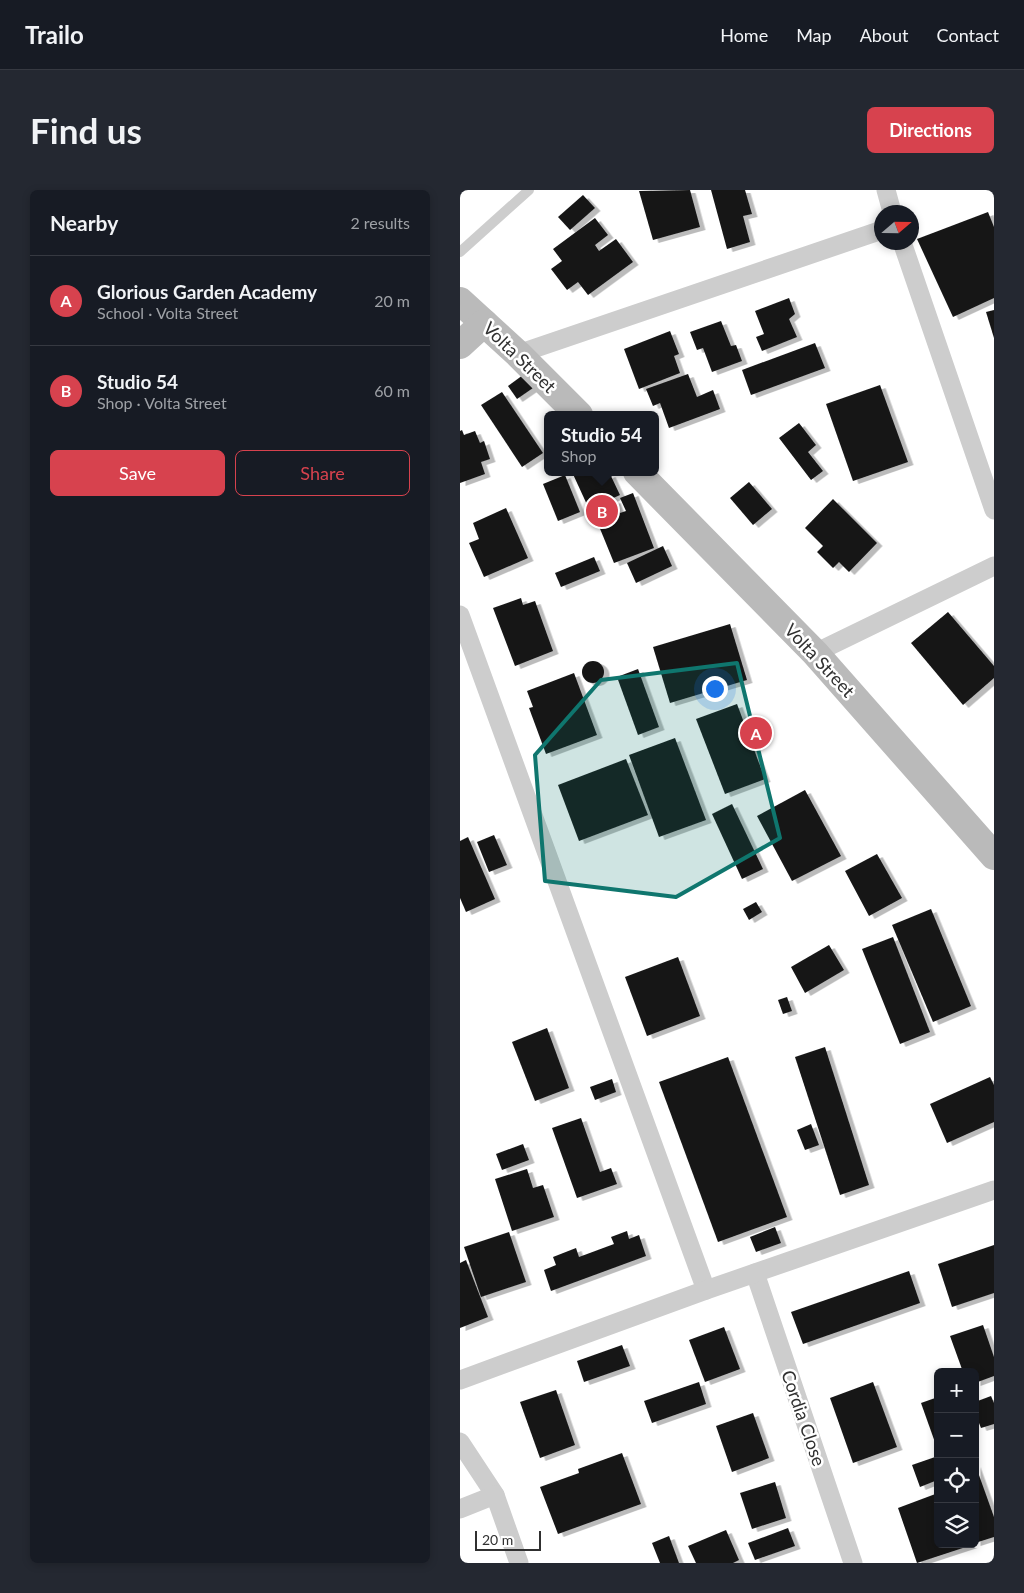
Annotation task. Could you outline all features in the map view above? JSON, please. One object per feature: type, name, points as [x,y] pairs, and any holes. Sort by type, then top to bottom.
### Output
[{"type":"street","points":[[886,190],[890,205]]},
{"type":"street","points":[[518,354],[874,233]]},
{"type":"street","points":[[905,250],[994,510]]},
{"type":"street","name":"Volta Street","points":[[460,301],[518,354],[575,411]]},
{"type":"street","points":[[460,345],[484,323]]},
{"type":"street","name":"Volta Street","points":[[641,476],[815,653],[994,856]]},
{"type":"street","points":[[815,653],[994,566]]},
{"type":"street","points":[[460,615],[706,1290]]},
{"type":"street","points":[[460,1380],[706,1290],[994,1190]]},
{"type":"street","name":"Cordia Close","points":[[755,1274],[853,1563]]},
{"type":"street","points":[[460,1442],[495,1495],[519,1563]]},
{"type":"street","points":[[460,1510],[495,1495]]},
{"type":"lane","points":[[460,252],[529,190]]},
{"type":"highlighted area","points":[[737,663],[780,838],[676,897],[545,881],[535,755],[601,680]]},
{"type":"building","points":[[690,190],[700,227],[653,240],[639,191]]},
{"type":"building","points":[[711,190],[745,190],[752,214],[743,216],[750,242],[727,249]]},
{"type":"building","points":[[583,195],[595,208],[570,230],[558,217]]},
{"type":"building","points":[[988,212],[994,227],[994,298],[953,317],[919,243],[919,238]]},
{"type":"building","points":[[595,218],[608,235],[595,245],[599,251],[616,239],[633,262],[588,295],[578,282],[567,290],[551,269],[562,261],[553,249]]},
{"type":"building","points":[[789,298],[795,314],[789,319],[797,337],[762,351],[756,337],[764,334],[755,311]]},
{"type":"building","points":[[994,310],[994,338],[986,312]]},
{"type":"building","points":[[721,321],[731,346],[736,345],[742,361],[712,372],[703,348],[697,350],[690,332]]},
{"type":"building","points":[[670,331],[679,354],[674,356],[680,373],[639,389],[624,349]]},
{"type":"building","points":[[815,343],[825,368],[751,395],[742,370]]},
{"type":"building","points":[[688,374],[697,397],[713,390],[720,409],[669,428],[660,403],[653,406],[646,389]]},
{"type":"building","points":[[523,375],[533,388],[517,399],[508,386]]},
{"type":"building","points":[[880,385],[908,462],[853,481],[826,404]]},
{"type":"building","points":[[502,392],[543,453],[522,467],[481,405]]},
{"type":"building","points":[[799,423],[816,445],[808,452],[823,471],[811,480],[779,438]]},
{"type":"building","points":[[462,430],[464,435],[475,431],[480,443],[484,441],[490,459],[481,462],[485,474],[460,483],[460,431]]},
{"type":"building","points":[[565,476],[580,512],[558,521],[543,484]]},
{"type":"building","points":[[574,476],[611,476],[620,495],[589,509]]},
{"type":"building","points":[[749,482],[772,509],[753,525],[730,498]]},
{"type":"building","points":[[633,493],[654,548],[614,563],[592,509],[615,500],[620,513],[626,511],[620,498]]},
{"type":"building","points":[[833,499],[877,543],[849,572],[839,562],[833,568],[817,552],[823,546],[805,528]]},
{"type":"building","points":[[506,508],[528,558],[484,577],[469,543],[479,539],[473,523]]},
{"type":"building","points":[[663,546],[672,566],[636,583],[627,563]]},
{"type":"building","points":[[594,557],[600,571],[561,587],[555,573]]},
{"type":"building","points":[[521,598],[523,605],[535,601],[553,651],[515,666],[493,608]]},
{"type":"building","points":[[948,612],[994,666],[994,678],[963,705],[911,643]]},
{"type":"building","points":[[730,624],[747,680],[670,703],[653,647]]},
{"type":"building","points":[[593,661],[603,668],[604,672],[597,682],[593,683],[583,676],[582,672],[589,662]]},
{"type":"building","points":[[638,669],[659,727],[638,735],[617,677]]},
{"type":"building","points":[[574,673],[597,735],[546,754],[529,708],[533,707],[527,691]]},
{"type":"building","points":[[737,704],[765,779],[725,794],[696,719]]},
{"type":"building","points":[[675,738],[706,820],[659,837],[629,755]]},
{"type":"building","points":[[626,759],[648,815],[579,841],[558,785]]},
{"type":"building","points":[[805,790],[841,856],[792,881],[757,816]]},
{"type":"building","points":[[732,804],[763,869],[742,879],[712,814]]},
{"type":"building","points":[[494,835],[507,865],[489,872],[477,842]]},
{"type":"building","points":[[468,837],[495,899],[466,912],[460,898],[460,841]]},
{"type":"building","points":[[877,854],[902,898],[869,916],[845,871]]},
{"type":"building","points":[[756,902],[762,912],[749,920],[743,909]]},
{"type":"building","points":[[931,909],[971,1006],[933,1022],[892,925]]},
{"type":"building","points":[[893,937],[930,1032],[900,1044],[862,949]]},
{"type":"building","points":[[829,945],[844,970],[805,993],[791,967]]},
{"type":"building","points":[[678,957],[700,1016],[647,1036],[625,977]]},
{"type":"building","points":[[787,997],[792,1011],[783,1014],[778,1000]]},
{"type":"building","points":[[547,1028],[569,1088],[535,1101],[512,1042]]},
{"type":"building","points":[[825,1047],[869,1185],[840,1195],[795,1057]]},
{"type":"building","points":[[728,1057],[787,1217],[718,1242],[659,1082]]},
{"type":"building","points":[[990,1077],[994,1085],[994,1122],[947,1143],[930,1104]]},
{"type":"building","points":[[612,1079],[616,1092],[595,1100],[590,1087]]},
{"type":"building","points":[[581,1118],[600,1172],[611,1168],[617,1184],[577,1198],[552,1128]]},
{"type":"building","points":[[811,1124],[819,1145],[805,1150],[797,1130]]},
{"type":"building","points":[[523,1144],[529,1160],[502,1170],[496,1154]]},
{"type":"building","points":[[527,1169],[533,1188],[543,1185],[554,1217],[512,1231],[495,1179]]},
{"type":"building","points":[[775,1227],[781,1243],[756,1252],[750,1237]]},
{"type":"building","points":[[627,1231],[629,1239],[639,1235],[646,1256],[551,1291],[544,1270],[556,1265],[553,1257],[576,1248],[579,1257],[614,1244],[611,1237]]},
{"type":"building","points":[[509,1232],[526,1282],[481,1297],[464,1247]]},
{"type":"building","points":[[994,1245],[994,1293],[952,1307],[938,1264]]},
{"type":"building","points":[[466,1260],[488,1317],[460,1328],[460,1263]]},
{"type":"building","points":[[909,1271],[920,1303],[803,1344],[791,1312]]},
{"type":"building","points":[[983,1325],[994,1357],[994,1376],[979,1382],[979,1368],[962,1368],[950,1336]]},
{"type":"building","points":[[724,1327],[740,1369],[705,1382],[689,1340]]},
{"type":"building","points":[[622,1345],[630,1366],[584,1382],[577,1361]]},
{"type":"building","points":[[699,1382],[706,1404],[652,1423],[644,1401]]},
{"type":"building","points":[[873,1382],[897,1447],[853,1463],[830,1398]]},
{"type":"building","points":[[556,1390],[575,1445],[540,1458],[520,1402]]},
{"type":"building","points":[[991,1396],[994,1403],[994,1424],[981,1428],[979,1423],[979,1400]]},
{"type":"building","points":[[934,1398],[934,1440],[921,1403]]},
{"type":"building","points":[[753,1413],[769,1458],[732,1472],[716,1426]]},
{"type":"building","points":[[622,1453],[641,1504],[558,1534],[540,1487],[579,1473],[578,1469]]},
{"type":"building","points":[[934,1457],[934,1481],[920,1487],[912,1465]]},
{"type":"building","points":[[979,1475],[994,1517],[994,1537],[979,1542]]},
{"type":"building","points":[[775,1482],[786,1518],[752,1529],[740,1493]]},
{"type":"building","points":[[934,1494],[934,1548],[963,1548],[917,1563],[898,1508]]},
{"type":"building","points":[[788,1528],[795,1546],[755,1560],[748,1543]]},
{"type":"building","points":[[726,1530],[739,1560],[733,1563],[696,1563],[688,1546]]},
{"type":"building","points":[[669,1536],[679,1563],[660,1563],[652,1543]]},
{"type":"place","name":"Studio 54","points":[[602,511]]},
{"type":"place","name":"Glorious Garden Academy","points":[[756,733]]}]
